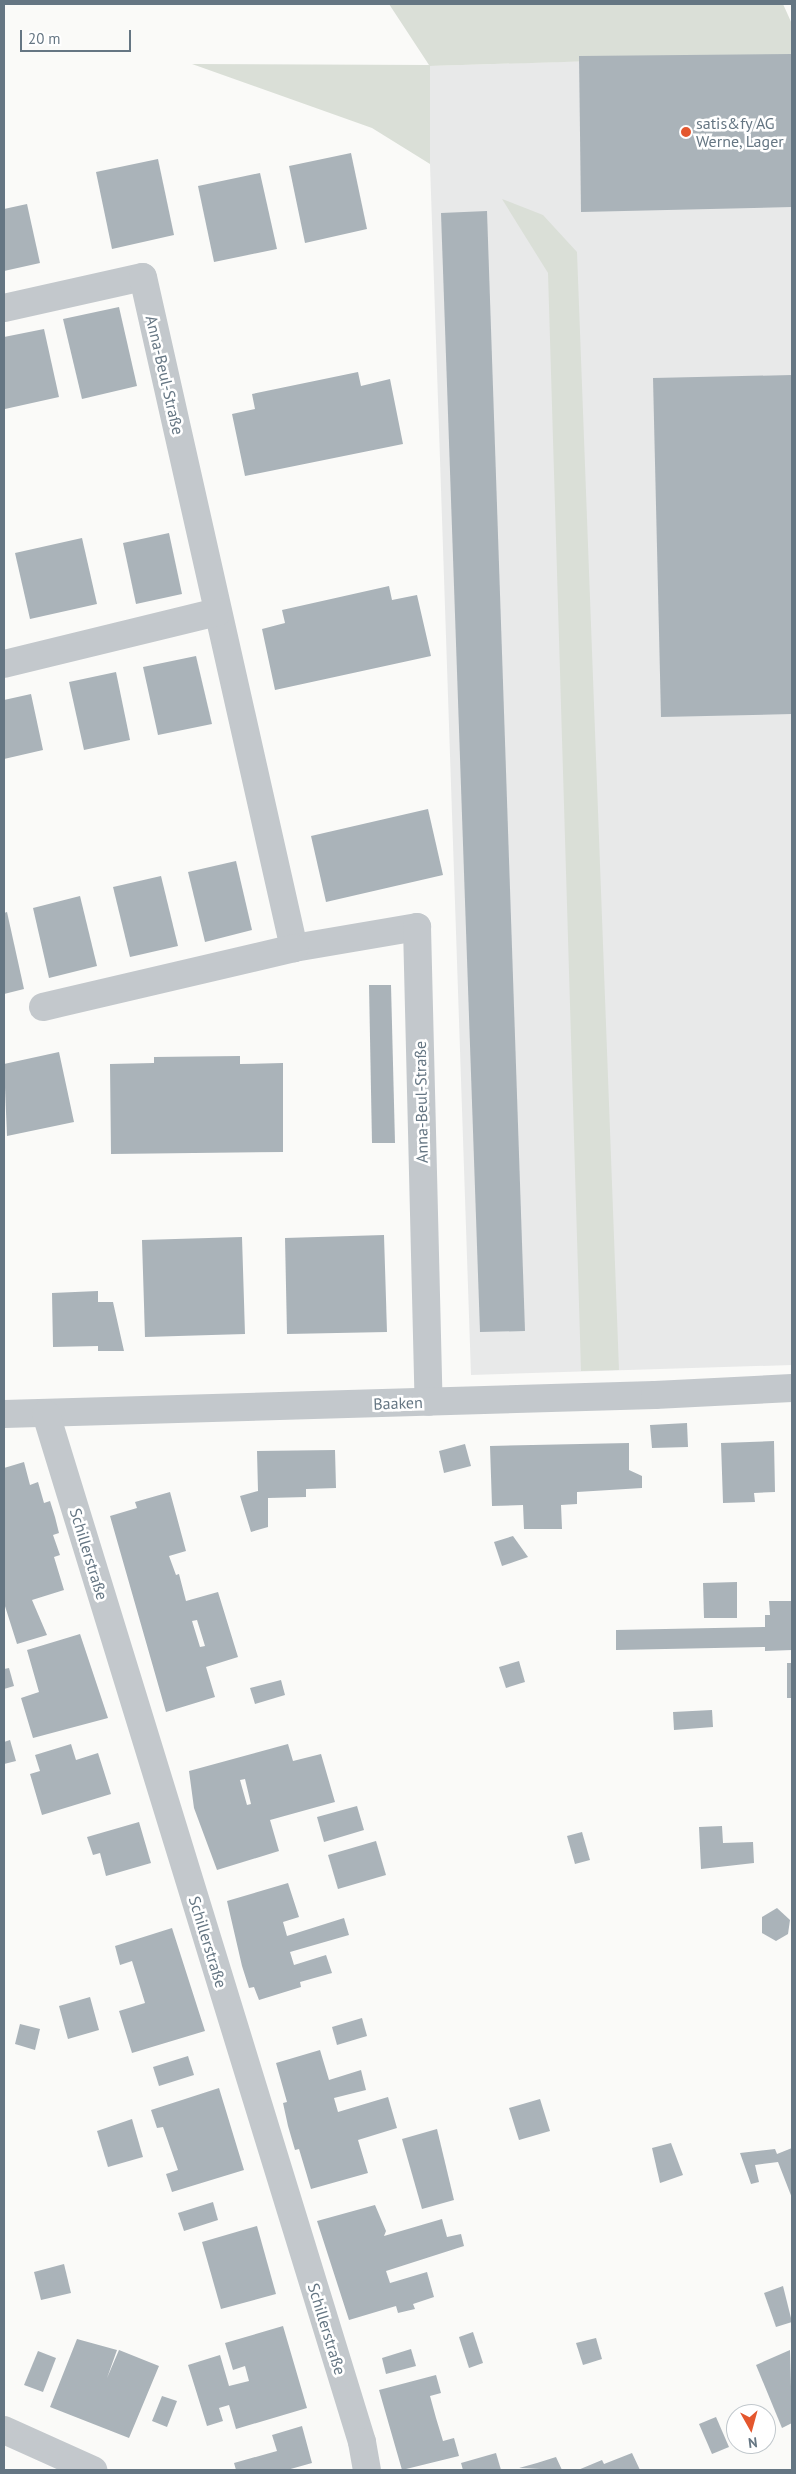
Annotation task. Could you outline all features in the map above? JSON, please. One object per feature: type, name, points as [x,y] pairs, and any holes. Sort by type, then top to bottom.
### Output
[{"type":"street","name":"Anna-Beul-Straße","points":[[4,308],[143,277],[294,948]]},
{"type":"street","points":[[4,664],[218,612]]},
{"type":"street","name":"Anna-Beul-Straße","points":[[43,1008],[294,948],[417,927],[429,1402]]},
{"type":"street","name":"Baaken","points":[[4,1414],[429,1402],[792,1388]]},
{"type":"street","name":"Schillerstraße","points":[[46,1414],[359,2433],[367,2470]]},
{"type":"street","points":[[4,2430],[93,2470]]},
{"type":"shaded area","points":[[389,4],[783,4],[792,24],[792,55],[430,66],[430,164],[372,128],[192,64],[429,65]]},
{"type":"shaded area","points":[[792,55],[792,1365],[471,1375],[430,164],[429,66]]},
{"type":"shaded area","points":[[502,199],[543,215],[577,252],[619,1370],[581,1371],[548,273]]},
{"type":"building","name":"satis&fy AG Werne, Lager","points":[[792,54],[792,207],[581,212],[579,56]]},
{"type":"building","points":[[351,153],[367,229],[305,243],[289,166]]},
{"type":"building","points":[[158,159],[174,235],[112,249],[96,172]]},
{"type":"building","points":[[260,173],[277,249],[214,262],[198,186]]},
{"type":"building","points":[[27,204],[40,263],[4,271],[4,209]]},
{"type":"building","points":[[487,211],[525,1331],[480,1332],[441,213]]},
{"type":"building","points":[[119,307],[137,386],[82,399],[63,319]]},
{"type":"building","points":[[44,329],[59,397],[5,409],[4,337]]},
{"type":"building","points":[[358,372],[361,386],[390,379],[403,444],[245,476],[232,414],[255,409],[252,394]]},
{"type":"building","points":[[792,375],[792,714],[661,717],[653,378]]},
{"type":"building","points":[[169,533],[182,594],[136,604],[123,543]]},
{"type":"building","points":[[82,538],[97,604],[30,619],[15,553]]},
{"type":"building","points":[[389,586],[392,600],[417,595],[431,656],[275,690],[262,629],[285,623],[282,610]]},
{"type":"building","points":[[196,656],[212,724],[158,735],[143,667]]},
{"type":"building","points":[[116,672],[130,740],[84,750],[69,682]]},
{"type":"building","points":[[31,694],[43,750],[4,759],[4,700]]},
{"type":"building","points":[[428,809],[443,875],[326,902],[311,836]]},
{"type":"building","points":[[236,861],[252,930],[205,942],[188,872]]},
{"type":"building","points":[[161,876],[178,946],[130,957],[113,887]]},
{"type":"building","points":[[80,896],[97,966],[49,978],[33,908]]},
{"type":"building","points":[[7,912],[24,989],[4,994],[4,913]]},
{"type":"building","points":[[369,985],[391,985],[395,1143],[372,1143]]},
{"type":"building","points":[[59,1052],[74,1122],[7,1136],[4,1064]]},
{"type":"building","points":[[240,1056],[240,1064],[283,1063],[283,1152],[111,1154],[110,1064],[154,1063],[154,1057]]},
{"type":"building","points":[[384,1235],[387,1332],[287,1334],[285,1238]]},
{"type":"building","points":[[242,1237],[245,1334],[145,1337],[142,1240]]},
{"type":"building","points":[[98,1291],[98,1302],[113,1302],[124,1351],[98,1351],[98,1346],[53,1347],[52,1293]]},
{"type":"building","points":[[687,1423],[688,1447],[652,1448],[650,1425]]},
{"type":"building","points":[[774,1441],[775,1492],[754,1493],[755,1502],[723,1503],[721,1443]]},
{"type":"building","points":[[629,1443],[629,1470],[642,1476],[642,1488],[577,1492],[577,1504],[561,1505],[562,1529],[524,1529],[523,1505],[492,1506],[490,1446]]},
{"type":"building","points":[[465,1444],[471,1466],[444,1473],[439,1451]]},
{"type":"building","points":[[335,1450],[336,1488],[306,1489],[306,1497],[268,1498],[268,1527],[251,1532],[240,1496],[258,1491],[257,1451]]},
{"type":"building","points":[[24,1462],[30,1485],[38,1482],[44,1503],[50,1501],[55,1517],[59,1533],[53,1535],[60,1555],[54,1557],[64,1590],[32,1600],[47,1635],[17,1644],[4,1603],[4,1468]]},
{"type":"building","points":[[170,1492],[186,1551],[169,1556],[176,1575],[179,1574],[186,1601],[218,1592],[238,1657],[206,1667],[215,1697],[166,1712],[110,1516],[137,1508],[135,1502]],"holes":[[[197,1620],[205,1646],[200,1647],[192,1621]]]},
{"type":"building","points":[[513,1536],[528,1557],[502,1566],[494,1542]]},
{"type":"building","points":[[737,1582],[737,1618],[704,1618],[703,1583]]},
{"type":"building","points":[[769,1601],[792,1601],[792,1650],[765,1651],[765,1647],[616,1650],[616,1630],[765,1627],[765,1615],[770,1615]]},
{"type":"building","points":[[80,1634],[108,1718],[33,1738],[21,1698],[39,1692],[27,1650]]},
{"type":"building","points":[[519,1661],[525,1682],[506,1688],[499,1667]]},
{"type":"building","points":[[787,1663],[792,1663],[792,1698],[787,1698]]},
{"type":"building","points":[[9,1668],[14,1686],[4,1689],[4,1669]]},
{"type":"building","points":[[281,1680],[285,1695],[255,1704],[250,1688]]},
{"type":"building","points":[[712,1710],[713,1727],[674,1730],[673,1712]]},
{"type":"building","points":[[10,1740],[16,1761],[4,1764],[4,1742]]},
{"type":"building","points":[[71,1744],[76,1760],[98,1753],[111,1794],[42,1815],[30,1774],[40,1771],[35,1755]]},
{"type":"building","points":[[288,1744],[293,1761],[321,1754],[335,1802],[270,1820],[279,1851],[217,1870],[194,1808],[189,1771]],"holes":[[[245,1779],[251,1804],[247,1805],[240,1780]]]},
{"type":"building","points":[[357,1806],[364,1830],[324,1842],[317,1817]]},
{"type":"building","points":[[139,1822],[151,1863],[106,1876],[100,1853],[93,1855],[87,1837]]},
{"type":"building","points":[[722,1826],[723,1843],[753,1842],[754,1863],[701,1869],[699,1827]]},
{"type":"building","points":[[582,1832],[590,1860],[575,1864],[567,1836]]},
{"type":"building","points":[[376,1841],[386,1875],[338,1889],[328,1855]]},
{"type":"building","points":[[288,1883],[299,1917],[283,1922],[287,1936],[344,1918],[349,1935],[290,1952],[294,1965],[326,1955],[332,1973],[300,1982],[301,1987],[259,2000],[254,1987],[249,1988],[227,1901]]},
{"type":"building","points":[[777,1908],[790,1920],[788,1934],[776,1941],[762,1933],[762,1917]]},
{"type":"building","points":[[172,1928],[205,2031],[132,2053],[119,2011],[145,2003],[132,1961],[120,1965],[115,1946]]},
{"type":"building","points":[[90,1997],[99,2030],[68,2039],[59,2006]]},
{"type":"building","points":[[362,2018],[367,2036],[337,2045],[332,2027]]},
{"type":"building","points":[[20,2024],[40,2029],[35,2050],[15,2044]]},
{"type":"building","points":[[320,2050],[329,2080],[361,2070],[366,2090],[334,2098],[338,2112],[388,2097],[397,2128],[358,2140],[368,2173],[311,2189],[299,2149],[295,2150],[288,2126],[283,2103],[287,2102],[276,2063]]},
{"type":"building","points":[[188,2056],[194,2075],[159,2086],[153,2067]]},
{"type":"building","points":[[219,2088],[244,2170],[172,2192],[166,2174],[178,2170],[163,2127],[157,2128],[151,2110]]},
{"type":"building","points":[[540,2099],[550,2131],[519,2140],[509,2108]]},
{"type":"building","points":[[132,2119],[143,2157],[108,2167],[97,2131]]},
{"type":"building","points":[[437,2129],[454,2200],[422,2209],[402,2139]]},
{"type":"building","points":[[671,2143],[683,2175],[660,2183],[652,2148]]},
{"type":"building","points":[[792,2148],[792,2198],[778,2162],[755,2165],[759,2182],[751,2184],[740,2153],[775,2149],[777,2154]]},
{"type":"building","points":[[213,2202],[218,2220],[184,2231],[178,2213]]},
{"type":"building","points":[[375,2205],[386,2231],[384,2236],[442,2219],[447,2237],[461,2234],[464,2246],[386,2271],[390,2283],[427,2272],[434,2297],[413,2304],[415,2309],[398,2313],[396,2306],[349,2320],[317,2221]]},
{"type":"building","points":[[257,2226],[276,2294],[221,2309],[202,2242]]},
{"type":"building","points":[[64,2264],[71,2293],[41,2300],[34,2272]]},
{"type":"building","points":[[783,2286],[792,2322],[776,2327],[764,2293]]},
{"type":"building","points":[[283,2326],[307,2408],[236,2429],[229,2405],[219,2408],[223,2421],[207,2426],[188,2365],[220,2355],[229,2386],[249,2381],[245,2366],[233,2370],[225,2343]]},
{"type":"building","points":[[473,2332],[483,2363],[469,2368],[459,2337]]},
{"type":"building","points":[[596,2338],[602,2359],[583,2365],[576,2343]]},
{"type":"building","points":[[77,2339],[117,2350],[107,2378],[119,2350],[159,2366],[129,2438],[50,2407]]},
{"type":"building","points":[[411,2349],[416,2366],[386,2374],[382,2358]]},
{"type":"building","points":[[790,2350],[792,2423],[782,2428],[776,2413],[776,2404],[772,2404],[756,2365]]},
{"type":"building","points":[[38,2351],[56,2358],[43,2392],[24,2385]]},
{"type":"building","points":[[436,2375],[441,2393],[430,2396],[436,2418],[443,2441],[454,2438],[459,2456],[402,2470],[379,2390]]},
{"type":"building","points":[[162,2396],[177,2401],[167,2427],[152,2421]]},
{"type":"building","points":[[716,2417],[726,2440],[726,2448],[712,2454],[699,2424]]},
{"type":"building","points":[[302,2426],[312,2463],[287,2470],[236,2470],[234,2463],[277,2451],[272,2435]]},
{"type":"building","points":[[496,2453],[501,2470],[463,2470],[461,2463]]},
{"type":"building","points":[[632,2453],[640,2470],[578,2470],[602,2460],[604,2464]]},
{"type":"building","points":[[556,2457],[562,2470],[519,2468],[537,2463]]},
{"type":"place","name":"satis&fy AG Werne, Lager","points":[[686,132]]}]
